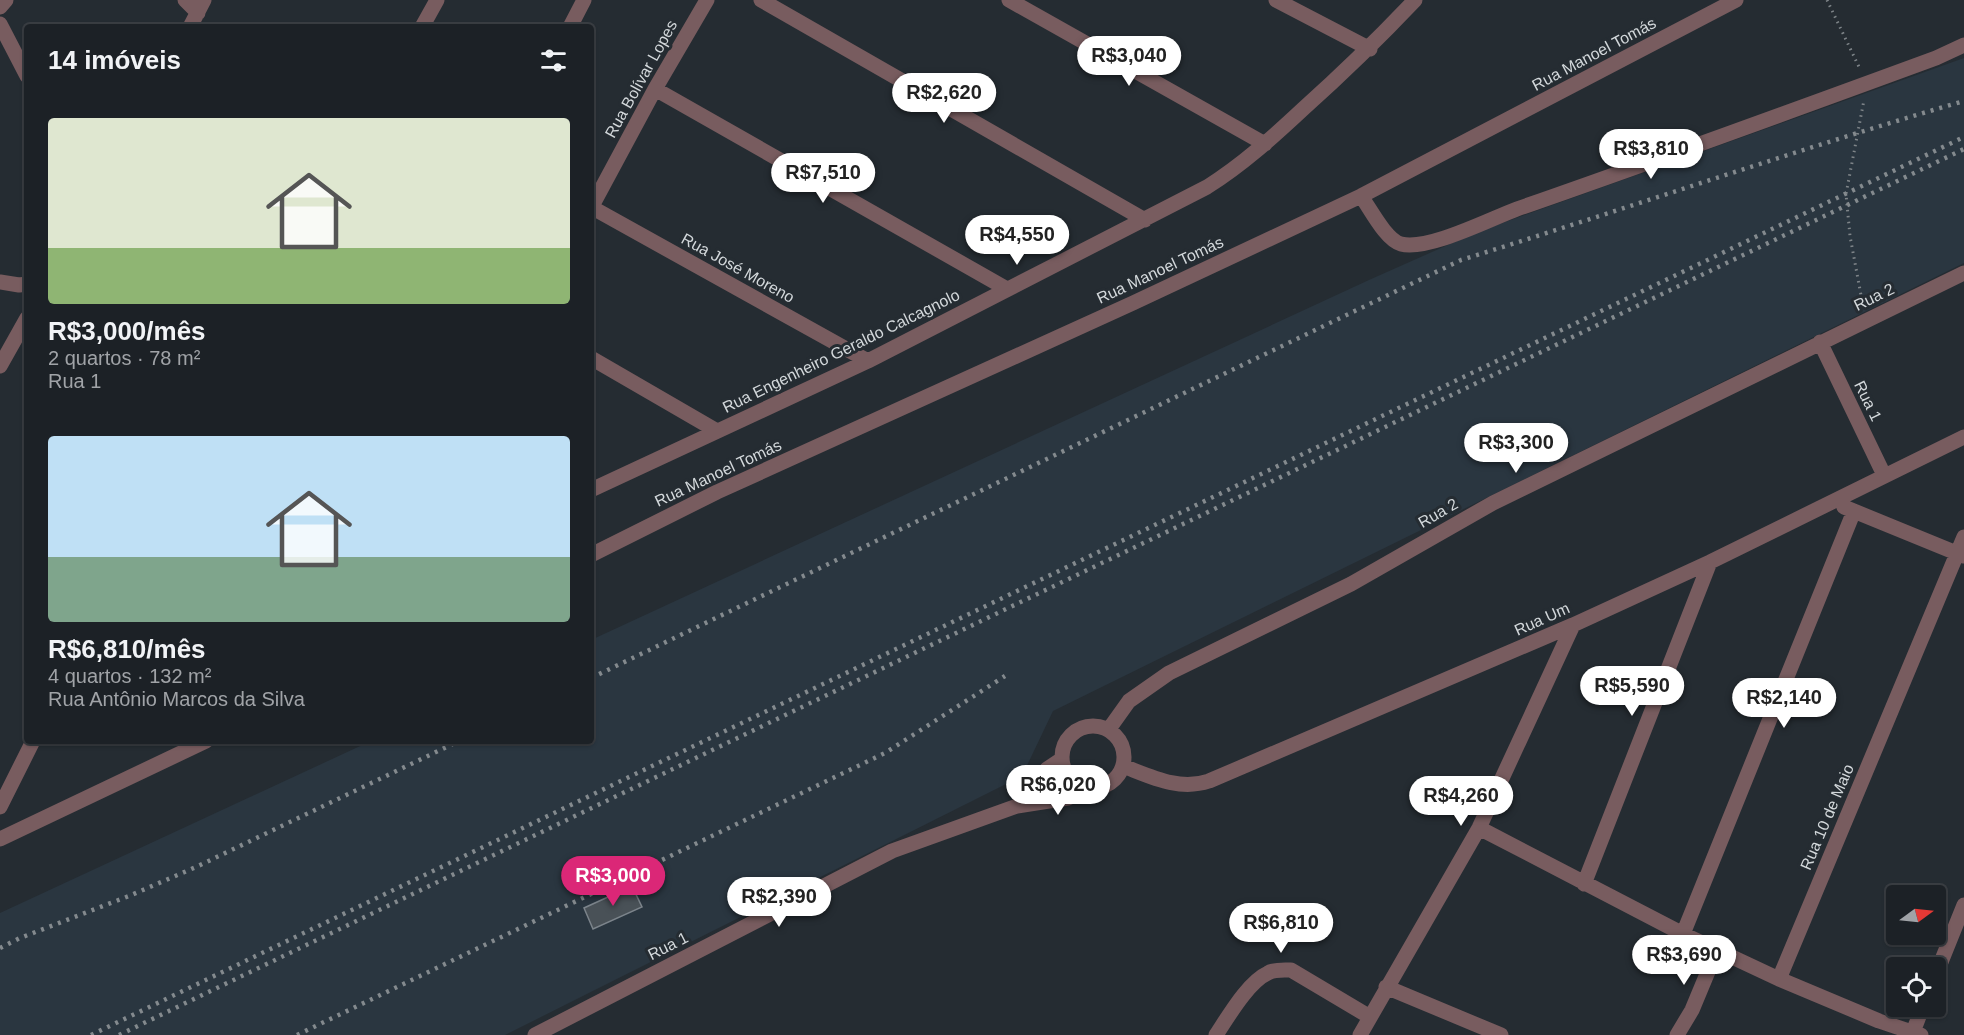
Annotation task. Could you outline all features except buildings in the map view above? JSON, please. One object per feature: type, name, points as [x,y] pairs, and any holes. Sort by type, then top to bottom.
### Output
[{"type":"street","points":[[0,7],[6,0]]},
{"type":"street","points":[[185,0],[201,6],[192,24]]},
{"type":"street","points":[[424,24],[437,0]]},
{"type":"street","name":"Rua Bolívar Lopes","points":[[594,202],[655,89],[707,0]]},
{"type":"street","points":[[761,0],[1145,220]]},
{"type":"street","points":[[1009,0],[1265,144]]},
{"type":"street","points":[[1276,0],[1370,49]]},
{"type":"street","name":"Rua Engenheiro Geraldo Calcagnolo","points":[[594,489],[868,361],[1145,220],[1223,177],[1265,144],[1370,49],[1415,0]]},
{"type":"street","name":"Rua Manoel Tomás","points":[[594,554],[717,492],[1361,196],[1736,0]]},
{"type":"street","points":[[571,24],[580,2]]},
{"type":"street","points":[[0,24],[24,70]]},
{"type":"street","points":[[1361,196],[1391,239],[1401,244],[1430,243],[1509,212],[1692,149],[1936,58],[1964,45]]},
{"type":"street","points":[[655,89],[1007,289]]},
{"type":"street","name":"Rua José Moreno","points":[[594,210],[868,361]]},
{"type":"street","name":"Rua 2","points":[[1108,729],[1129,701],[1169,673],[1351,584],[1493,503],[1964,273]]},
{"type":"street","points":[[0,282],[24,287]]},
{"type":"street","points":[[0,366],[24,323]]},
{"type":"street","name":"Rua 1","points":[[1820,342],[1884,475]]},
{"type":"street","points":[[594,360],[717,431]]},
{"type":"street","name":"Rua Um","points":[[1123,766],[1163,781],[1186,786],[1200,784],[1573,625],[1833,503],[1884,475],[1964,437]]},
{"type":"street","points":[[1833,503],[1961,555]]},
{"type":"street","points":[[1683,934],[1854,511]]},
{"type":"street","name":"Rua 10 de Maio","points":[[1779,978],[1961,555],[1964,537]]},
{"type":"street","points":[[1584,884],[1710,562]]},
{"type":"street","points":[[1360,1035],[1479,828],[1573,625]]},
{"type":"street","points":[[1092,725],[1108,729],[1117,736],[1125,756],[1116,779],[1103,787],[1088,788],[1075,783],[1066,773],[1062,759],[1065,743],[1076,730],[1092,725]]},
{"type":"street","points":[[0,807],[32,744]]},
{"type":"street","points":[[0,839],[200,744]]},
{"type":"street","points":[[1017,806],[1047,769],[1062,759]]},
{"type":"street","name":"Rua 1","points":[[535,1035],[892,851],[1017,806],[1068,798],[1088,788]]},
{"type":"street","points":[[1479,828],[1683,934],[1879,1021],[1917,1033],[1921,1017]]},
{"type":"street","points":[[1943,957],[1964,905]]},
{"type":"street","points":[[1677,1035],[1692,1010],[1718,950]]},
{"type":"street","points":[[1216,1035],[1248,990],[1268,972],[1279,970],[1291,970],[1370,1017]]},
{"type":"street","points":[[1386,987],[1497,1034]]},
{"type":"path","points":[[1827,0],[1867,84],[1846,194],[1861,301],[1868,320]]},
{"type":"shaded area","points":[[1964,58],[1964,263],[1053,711],[1022,776],[505,1035],[0,1035],[0,913],[365,744],[594,744],[594,639],[1477,232]]},
{"type":"railway","points":[[594,677],[1461,260],[1964,101]]},
{"type":"railway","points":[[91,1035],[1964,137]]},
{"type":"railway","points":[[119,1035],[1964,149]]},
{"type":"railway","points":[[297,1035],[885,753],[1005,676]]},
{"type":"railway","points":[[0,948],[196,867],[453,744]]}]
